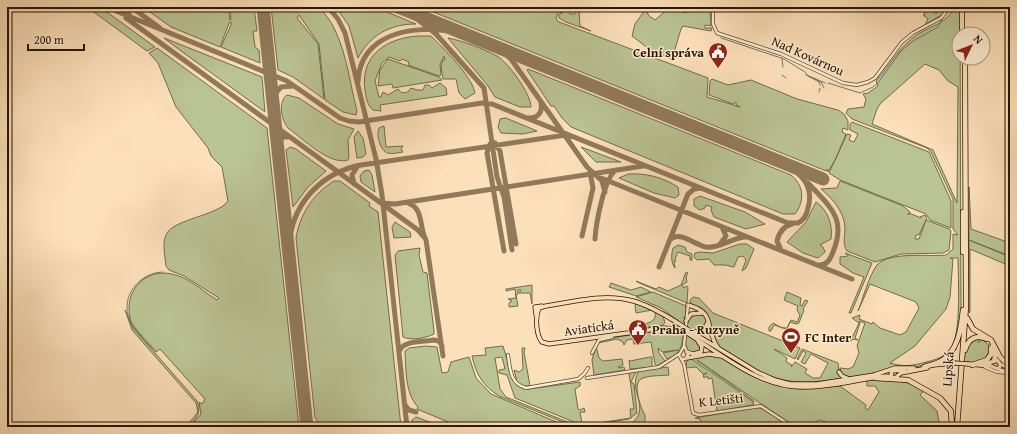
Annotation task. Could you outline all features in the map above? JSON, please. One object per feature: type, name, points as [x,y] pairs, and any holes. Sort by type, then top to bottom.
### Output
[{"type":"highway","points":[[964,7],[964,26]]},
{"type":"highway","points":[[964,66],[966,306],[969,325],[975,330],[989,337],[1000,357],[1010,370]]},
{"type":"highway","points":[[924,367],[940,362],[953,351],[958,338],[962,312],[964,66]]},
{"type":"highway","name":"Lipská","points":[[954,427],[963,361],[966,306]]},
{"type":"highway","name":"Lipská","points":[[954,427],[962,312]]},
{"type":"highway","points":[[963,361],[966,347],[972,339],[982,337],[990,343],[995,356],[993,361]]},
{"type":"highway","points":[[970,364],[981,363],[989,358],[992,350],[990,343]]},
{"type":"highway","points":[[995,348],[1001,362]]},
{"type":"highway","points":[[874,376],[906,379],[921,387]]},
{"type":"highway","points":[[895,377],[909,378],[947,405],[952,416],[954,427]]},
{"type":"main road","name":"Aviatická","points":[[607,297],[622,298],[644,303],[657,310],[680,327],[663,328],[548,345],[540,339],[537,324],[538,310],[546,306],[607,297]]},
{"type":"main road","points":[[688,305],[702,313],[707,319],[705,329],[698,333],[691,334]]},
{"type":"main road","points":[[688,305],[703,312],[707,316],[711,337],[721,350]]},
{"type":"main road","points":[[686,321],[692,314],[702,313]]},
{"type":"main road","points":[[680,327],[740,366]]},
{"type":"main road","points":[[691,334],[757,372],[783,382],[807,384],[874,376],[895,377],[901,373],[938,365]]},
{"type":"main road","points":[[687,352],[695,354],[702,351],[701,344],[691,334]]},
{"type":"main road","points":[[686,358],[716,354],[768,381],[796,387],[822,386],[894,371],[938,365],[955,363],[970,364],[983,365],[993,361],[1001,362],[1000,368],[970,364]]},
{"type":"main road","points":[[993,361],[994,368]]},
{"type":"main road","points":[[874,376],[894,368],[917,368]]},
{"type":"main road","points":[[894,371],[895,377]]},
{"type":"main road","points":[[894,371],[891,375],[895,377]]},
{"type":"main road","points":[[839,372],[843,377],[852,378]]},
{"type":"street","points":[[527,7],[554,10],[584,7]]},
{"type":"street","name":"Nad Kovárnou","points":[[713,7],[715,30],[723,35],[781,54],[843,83],[859,85],[868,82],[876,76],[906,38],[941,18],[950,7]]},
{"type":"street","name":"K Letišti","points":[[685,366],[681,359],[680,352],[684,344],[688,305]]},
{"type":"street","points":[[592,352],[599,340],[616,335]]},
{"type":"street","name":"K Letišti","points":[[684,344],[687,352],[685,366],[691,409],[695,415],[761,406],[793,427]]},
{"type":"street","points":[[587,378],[658,367],[675,358],[680,352],[687,352]]},
{"type":"street","points":[[508,355],[511,373],[516,382],[524,387],[557,383],[579,378],[588,368]]},
{"type":"street","points":[[675,358],[686,358]]},
{"type":"street","points":[[1001,362],[1010,370]]},
{"type":"street","points":[[984,367],[997,372],[1010,370]]},
{"type":"street","points":[[994,368],[1010,370]]},
{"type":"green space","points":[[87,7],[100,7],[155,47],[147,51]]},
{"type":"green space","points":[[143,7],[228,7],[230,20],[230,7],[254,7],[257,31],[253,31],[255,47],[259,50],[260,63],[221,47],[231,22],[229,23],[220,47],[171,27]]},
{"type":"green space","points":[[271,7],[296,7],[298,12],[298,7],[319,7],[326,15],[343,49],[357,111],[356,115],[343,112],[325,100],[319,44],[299,15],[297,18],[318,44],[324,99],[293,77],[278,70]]},
{"type":"green space","points":[[336,7],[375,7],[416,24],[398,26],[382,32],[368,43],[358,58],[349,26]]},
{"type":"green space","points":[[421,7],[521,7],[558,12],[556,19],[559,22],[708,78],[707,97],[740,107],[736,105],[736,102],[733,104],[709,95],[710,81],[712,79],[728,85],[751,80],[797,99],[838,110],[844,114],[848,121],[848,130],[843,128],[842,132],[846,134],[836,158],[828,172],[827,169],[826,171]]},
{"type":"green space","points":[[647,7],[650,7],[647,9],[648,15],[655,20],[670,7],[679,7],[684,13],[691,11],[692,7],[710,7],[711,26],[705,25],[705,28],[712,28],[711,31],[683,26],[672,59],[653,52],[632,36],[635,24]]},
{"type":"green space","points":[[909,7],[948,7],[943,14],[925,25],[928,19],[923,15],[925,15],[924,12]]},
{"type":"green space","points":[[955,7],[960,7],[960,26],[951,26],[951,66],[960,66],[961,309],[956,341],[952,348],[946,355],[938,360],[928,364],[913,367],[895,367],[856,377],[844,376],[841,373],[840,368],[848,369],[853,367],[859,353],[857,346],[865,323],[859,321],[860,323],[855,338],[858,340],[853,339],[850,342],[859,323],[852,318],[860,315],[859,319],[872,324],[873,322],[880,328],[900,335],[906,332],[919,308],[916,302],[870,284],[858,311],[869,281],[877,265],[883,261],[900,256],[946,255],[953,249],[953,234],[958,235],[953,229],[953,199],[931,152],[927,148],[852,119],[846,113],[848,109],[864,107],[866,99],[863,94],[868,93],[878,86],[876,81],[906,44],[918,34],[948,17]],"holes":[[[925,64],[939,70],[948,81],[958,87],[957,203],[933,150],[872,124],[877,109],[881,103]],[[950,258],[958,258],[958,320],[954,343],[950,350],[940,358],[908,366],[890,363],[915,346],[946,309],[950,297],[953,259]]]},
{"type":"green space","points":[[575,10],[579,10],[580,26],[591,31],[559,18],[559,14],[562,13],[560,12],[570,11],[570,14],[575,14]]},
{"type":"green space","points":[[418,36],[431,36],[450,55],[469,79],[475,93],[465,99],[459,93],[456,79],[443,79],[441,66],[443,60],[445,60],[444,56],[440,64],[441,75],[439,76],[408,65],[409,62],[402,59],[400,61],[389,57],[382,63],[375,81],[379,97],[381,97],[383,92],[388,95],[398,89],[402,93],[408,92],[411,88],[423,90],[425,85],[429,85],[432,88],[440,83],[446,88],[447,95],[380,105],[381,111],[373,110],[369,106],[365,90],[367,67],[371,58],[386,45],[396,40]]},
{"type":"green space","points":[[164,38],[262,77],[265,112],[177,48]]},
{"type":"green space","points":[[448,38],[486,51],[502,59],[513,71],[523,87],[530,101],[531,107],[520,107],[495,97],[488,86]]},
{"type":"green space","points":[[157,48],[267,128],[299,427],[190,427],[201,414],[199,402],[202,404],[205,399],[160,349],[156,352],[137,332],[131,323],[129,308],[130,299],[139,284],[145,278],[153,275],[162,273],[172,274],[184,278],[217,300],[219,298],[184,276],[169,270],[166,266],[164,242],[166,235],[170,230],[177,225],[223,206],[228,201],[222,167],[211,156],[208,148],[176,107],[158,63],[149,53]]},
{"type":"green space","points":[[388,59],[439,77],[442,80],[393,88],[392,84],[378,86],[380,70]]},
{"type":"green space","points":[[528,69],[791,175],[799,183],[801,188],[802,199],[798,209],[795,214],[783,214],[571,127],[562,118],[554,106],[551,106],[527,70]]},
{"type":"green space","points":[[287,95],[299,98],[338,124],[354,129],[348,140],[348,160],[341,161],[325,155],[316,150],[288,128],[282,116],[282,102]]},
{"type":"green space","points":[[506,118],[537,131],[523,134],[501,133],[498,127],[500,119]]},
{"type":"green space","points":[[852,122],[929,152],[951,201],[951,228],[930,220],[926,214],[840,180],[829,173],[847,134],[851,135],[849,140],[854,142],[858,134],[850,130],[850,124]]},
{"type":"green space","points":[[384,126],[386,147],[403,146],[401,149],[403,152],[389,153],[384,151],[379,140],[378,132],[379,128]]},
{"type":"green space","points":[[358,131],[363,138],[366,154],[363,157],[357,158],[354,137]]},
{"type":"green space","points":[[290,147],[296,149],[326,171],[308,187],[293,207],[286,150]]},
{"type":"green space","points":[[581,147],[621,162],[596,162]]},
{"type":"green space","points":[[369,170],[372,175],[375,192],[361,182],[360,176],[364,171]]},
{"type":"green space","points":[[628,174],[641,174],[660,178],[678,187],[679,195],[675,198],[654,193],[619,178]]},
{"type":"green space","points":[[334,181],[340,181],[370,203],[369,206],[378,212],[401,427],[322,427],[315,418],[296,238],[304,213],[309,205],[320,192]]},
{"type":"green space","points":[[840,181],[903,206],[910,212],[909,213],[921,218],[920,217],[925,215],[927,218],[926,220],[949,229],[951,231],[949,250],[943,253],[901,254],[875,262],[847,251],[844,243],[845,229],[841,212],[830,197],[821,189],[837,188]],"holes":[[[926,221],[919,239],[915,239],[916,235],[919,235]]]},
{"type":"green space","points":[[969,187],[971,229],[1010,243],[1010,256],[969,240]]},
{"type":"green space","points":[[700,196],[745,212],[765,224],[746,229],[714,217],[711,210],[712,207],[706,205],[705,208],[700,210],[694,206],[694,199]]},
{"type":"green space","points":[[816,202],[827,214],[831,228],[831,239],[820,245],[823,247],[825,252],[818,258],[803,253],[787,242],[806,222]]},
{"type":"green space","points":[[395,222],[410,232],[411,237],[394,238],[392,227]]},
{"type":"green space","points":[[969,240],[1010,257],[1010,266],[970,249],[969,313]]},
{"type":"green space","points":[[740,244],[747,244],[754,249],[746,268],[742,271],[746,260],[743,256],[738,257],[734,267],[714,265],[709,259],[697,260],[694,257],[695,253],[713,253]]},
{"type":"green space","points":[[678,245],[685,247],[687,252],[692,254],[692,260],[690,260],[690,256],[678,252],[675,259],[676,261],[674,261],[675,268],[672,261],[672,253],[673,248]]},
{"type":"green space","points":[[420,248],[419,255],[423,272],[427,273],[434,334],[423,338],[410,339],[403,337],[395,255],[398,251]]},
{"type":"green space","points":[[845,253],[872,263],[851,313],[849,313],[864,277],[853,273],[840,264],[840,257],[848,256]]},
{"type":"green space","points":[[686,272],[688,273],[686,277],[687,282],[682,285],[684,288],[686,286],[688,287],[687,303],[636,281],[656,289],[659,287],[668,291],[681,285]]},
{"type":"green space","points":[[611,283],[631,290],[641,287],[651,292],[636,296],[609,287]]},
{"type":"green space","points":[[532,285],[532,304],[530,293],[519,293],[521,290],[518,290],[518,294],[516,295],[518,306],[509,307],[509,303],[512,301],[508,299],[516,298],[515,289],[506,291],[506,289]]},
{"type":"green space","points":[[653,292],[686,306],[685,318],[683,317],[685,319],[684,325],[661,308],[636,297]]},
{"type":"green space","points":[[787,292],[801,298],[800,305],[802,306],[805,300],[808,301],[803,309],[804,310],[799,323],[796,324],[790,322],[791,320],[797,322],[800,315],[797,310],[798,306],[784,300]]},
{"type":"green space","points":[[693,297],[699,298],[713,313],[800,348],[795,359],[774,349],[787,358],[786,362],[792,365],[791,367],[795,362],[807,369],[805,373],[813,378],[820,378],[828,363],[811,354],[805,364],[801,362],[806,353],[803,351],[798,360],[797,359],[802,349],[838,363],[839,373],[844,378],[814,382],[800,382],[788,381],[764,374],[717,345],[712,336],[708,316],[691,304],[690,300]]},
{"type":"green space","points":[[636,303],[651,310],[636,313]]},
{"type":"green space","points":[[125,310],[133,328],[197,401],[199,409],[198,412],[196,403],[132,330]]},
{"type":"green space","points":[[655,312],[663,316],[665,323],[661,326],[646,327],[642,325],[654,320]]},
{"type":"green space","points":[[699,313],[706,317],[707,323],[701,331],[694,331],[687,327],[689,318]]},
{"type":"green space","points":[[773,323],[780,327],[774,325],[771,331],[769,331],[769,327]]},
{"type":"green space","points":[[668,329],[683,333],[681,346],[675,355],[667,359],[663,353],[678,350],[662,352],[658,348],[659,353],[665,361],[657,366],[655,364],[651,342],[634,344],[633,339],[627,340],[624,345],[623,342],[617,339],[598,343],[605,339]]},
{"type":"green space","points":[[686,334],[700,344],[700,351],[691,352],[687,349]]},
{"type":"green space","points":[[978,338],[978,342],[980,342],[980,338],[989,345],[990,350],[986,359],[972,363],[964,362],[965,352],[970,342]]},
{"type":"green space","points":[[426,346],[437,347],[442,373],[448,372],[451,362],[469,357],[476,378],[491,394],[568,427],[460,427],[417,409],[418,407],[414,402],[408,388],[405,351],[409,348]]},
{"type":"green space","points":[[503,346],[513,380],[519,386],[529,389],[580,382],[580,386],[575,389],[578,409],[580,410],[584,408],[585,412],[580,412],[582,423],[585,425],[630,418],[584,426],[515,398],[507,375],[499,373],[499,370],[505,369],[502,357],[495,358],[500,389],[506,397],[580,427],[575,427],[499,396],[484,384],[478,374],[472,356],[486,355],[485,348]]},
{"type":"green space","points":[[596,346],[599,358],[603,361],[622,359],[623,365],[618,367],[624,367],[625,370],[594,375],[592,360]]},
{"type":"green space","points":[[522,348],[525,348],[524,352],[530,386],[524,386],[517,382],[514,370],[519,372],[523,369]]},
{"type":"green space","points":[[707,355],[721,357],[768,382],[780,386],[800,389],[840,386],[866,405],[865,408],[868,410],[879,392],[875,386],[867,386],[867,381],[882,378],[911,384],[925,390],[920,395],[937,411],[940,427],[834,427],[824,421],[819,420],[807,427],[795,427],[697,360],[754,401],[753,405],[717,411],[712,378],[708,379],[707,376],[704,378],[703,375],[707,373],[703,374],[696,367],[686,368],[687,359]]},
{"type":"green space","points":[[652,357],[652,367],[630,369],[629,360]]},
{"type":"green space","points":[[668,367],[669,375],[647,377],[638,382],[638,397],[645,415],[645,422],[611,427],[598,427],[634,422],[640,409],[635,382],[639,371]]},
{"type":"green space","points":[[636,372],[631,382],[634,384],[637,413],[631,418],[630,409],[634,409],[629,373]]},
{"type":"green space","points":[[759,407],[791,427],[695,427],[695,422],[701,423],[700,419],[695,418]]},
{"type":"green space","points":[[198,412],[196,418],[188,427],[186,427]]},
{"type":"green space","points":[[416,417],[442,427],[413,427],[412,420]]},
{"type":"waterway","points":[[919,7],[930,8],[936,14],[942,7]]},
{"type":"waterway","points":[[828,83],[860,93],[873,87],[878,83],[901,51],[913,41],[938,27],[943,17]]},
{"type":"waterway","points":[[721,38],[784,59],[819,82],[820,85]]},
{"type":"waterway","points":[[782,59],[783,67]]},
{"type":"waterway","points":[[782,75],[786,78]]},
{"type":"waterway","points":[[806,75],[821,82],[824,88]]},
{"type":"waterway","points":[[809,76],[825,83]]},
{"type":"waterway","points":[[819,92],[820,88]]},
{"type":"waterway","points":[[156,352],[130,320],[127,311],[127,303],[134,287],[140,281],[147,276],[163,272]]},
{"type":"waterway","points":[[691,359],[724,381]]},
{"type":"waterway","points":[[725,382],[754,404]]},
{"type":"waterway","points":[[759,408],[764,409]]},
{"type":"waterway","points":[[778,419],[790,427]]},
{"type":"taxiway","points":[[125,7],[131,18]]},
{"type":"taxiway","points":[[131,7],[160,28]]},
{"type":"taxiway","points":[[328,7],[338,19],[345,33],[376,159],[382,195],[407,427]]},
{"type":"taxiway","points":[[396,7],[417,19],[436,34],[484,88],[497,177],[504,197],[512,250]]},
{"type":"taxiway","points":[[116,11],[287,81],[340,118],[349,121],[359,122],[482,103],[492,104],[788,223],[798,223],[804,219],[807,212],[810,199],[809,190],[806,183],[795,171],[773,159]]},
{"type":"taxiway","points":[[126,18],[418,230],[424,237]]},
{"type":"taxiway","points":[[358,82],[364,59],[378,43],[398,33],[422,30],[448,31],[473,37],[494,46],[511,59],[587,167],[602,181],[605,192]]},
{"type":"taxiway","points":[[278,128],[275,120],[274,95],[281,87],[293,86]]},
{"type":"taxiway","points":[[529,118],[535,117],[539,114],[541,103]]},
{"type":"taxiway","points":[[291,275],[289,243],[293,224],[298,212],[305,200],[314,190],[335,174],[361,165],[566,135]]},
{"type":"taxiway","points":[[279,163],[278,142],[283,137],[290,137]]},
{"type":"taxiway","points":[[495,143],[500,151],[516,244]]},
{"type":"taxiway","points":[[490,144],[487,153],[504,251]]},
{"type":"taxiway","points":[[382,203],[395,204],[643,166]]},
{"type":"taxiway","points":[[354,184],[352,175],[357,167]]},
{"type":"taxiway","points":[[595,239],[604,191],[616,170]]},
{"type":"taxiway","points":[[582,236],[593,188],[590,172]]},
{"type":"taxiway","points":[[601,178],[852,279]]},
{"type":"taxiway","points":[[808,183],[829,206],[837,222],[837,240],[833,252],[827,263],[819,265]]},
{"type":"taxiway","points":[[659,267],[688,194],[694,189],[701,188]]},
{"type":"taxiway","points":[[408,203],[417,209],[426,240],[443,356]]},
{"type":"taxiway","points":[[781,250],[777,241],[779,235],[784,228],[792,224]]},
{"type":"taxiway","points":[[720,244],[726,236],[722,227]]},
{"type":"taxiway","points":[[669,241],[673,238],[682,237],[701,246],[711,247],[746,237]]},
{"type":"taxiway","points":[[399,352],[404,345],[414,342],[434,340],[439,341],[442,346]]},
{"type":"taxiway","points":[[304,392],[307,416],[313,427]]},
{"type":"taxiway","points":[[405,405],[409,410],[416,412]]},
{"type":"runway","points":[[263,7],[307,427]]},
{"type":"runway","points":[[398,7],[823,179]]},
{"type":"place","name":"Celní správa","points":[[718,69]]},
{"type":"place","name":"Praha - Ruzyně","points":[[638,346]]},
{"type":"place","name":"FC Inter","points":[[791,354]]}]
